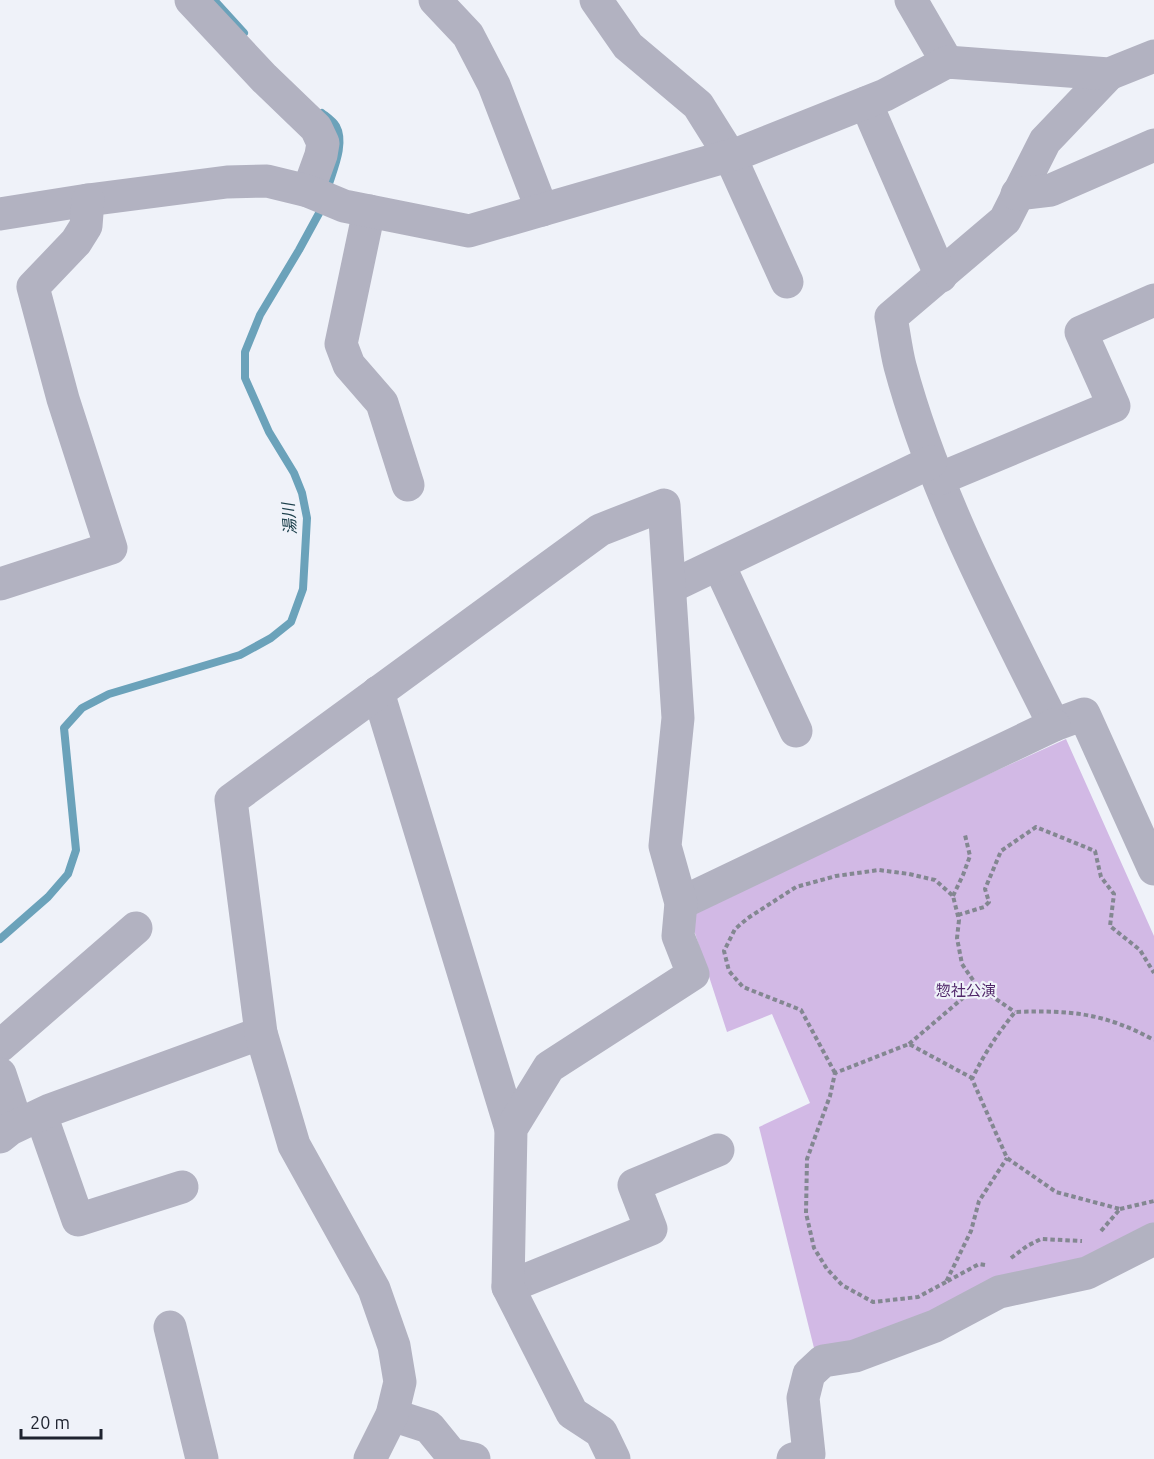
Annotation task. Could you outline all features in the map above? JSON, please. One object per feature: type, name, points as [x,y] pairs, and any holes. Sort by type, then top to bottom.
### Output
[{"type":"street","points":[[191,0],[264,78],[316,128],[323,143],[308,191]]},
{"type":"street","points":[[435,0],[468,34],[484,65],[542,210]]},
{"type":"street","points":[[596,0],[628,46],[698,105],[730,156],[787,282]]},
{"type":"street","points":[[911,0],[947,62]]},
{"type":"street","points":[[1054,725],[988,591],[935,470],[899,365],[891,317],[1005,220],[1045,141],[1109,74],[1154,56]]},
{"type":"street","points":[[0,214],[227,182],[267,181],[308,191],[344,206],[469,231],[730,156],[885,95],[947,62],[1109,74]]},
{"type":"street","points":[[866,103],[941,276]]},
{"type":"street","points":[[1017,194],[1051,190],[1154,145]]},
{"type":"street","points":[[0,584],[111,548],[63,399],[33,287],[76,242],[86,226],[88,200]]},
{"type":"street","points":[[369,211],[341,344],[349,365],[382,403],[408,485]]},
{"type":"street","points":[[670,587],[935,470],[1114,406],[1081,332],[1154,300]]},
{"type":"street","points":[[370,1459],[392,1415],[400,1382],[394,1346],[374,1288],[294,1145],[261,1033],[231,800],[600,530],[664,506],[678,718],[665,846],[681,903],[678,936],[693,974],[549,1067],[511,1129]]},
{"type":"street","points":[[719,565],[796,731]]},
{"type":"street","points":[[378,692],[511,1129],[508,1287],[572,1413],[601,1432],[614,1459]]},
{"type":"street","points":[[681,903],[1054,725],[1084,714],[1145,825],[1154,868]]},
{"type":"street","points":[[0,1046],[136,928]]},
{"type":"street","points":[[20,1126],[261,1033]]},
{"type":"street","points":[[0,1074],[20,1126],[78,1221],[182,1187]]},
{"type":"street","points":[[508,1287],[651,1229],[634,1185],[718,1150]]},
{"type":"street","points":[[794,1459],[809,1454],[803,1398],[809,1374],[824,1361],[855,1356],[934,1326],[999,1292],[1087,1273],[1154,1239]]},
{"type":"street","points":[[170,1327],[202,1459]]},
{"type":"street","points":[[392,1415],[429,1427],[451,1454],[474,1459]]},
{"type":"path","points":[[958,915],[984,907],[989,902],[985,889],[1001,850],[1036,828],[1095,851],[1101,877],[1114,894],[1110,926],[1140,950],[1154,973]]},
{"type":"path","points":[[953,896],[970,856],[965,835]]},
{"type":"path","points":[[988,1266],[979,1264],[918,1297],[873,1302],[842,1285],[826,1269],[814,1248],[806,1214],[807,1159],[830,1096],[835,1073],[801,1010],[743,987],[729,971],[724,951],[735,929],[796,887],[836,876],[879,870],[935,880],[953,896],[958,915],[957,939],[962,964],[977,986],[1015,1012],[1056,1012],[1098,1016],[1128,1026],[1154,1040]]},
{"type":"path","points":[[835,1073],[909,1044],[977,986]]},
{"type":"path","points":[[972,1078],[989,1047],[1015,1012]]},
{"type":"path","points":[[909,1044],[972,1078],[1007,1158],[1056,1191],[1070,1197],[1120,1209],[1154,1201]]},
{"type":"path","points":[[946,1282],[971,1231],[979,1201],[1007,1158]]},
{"type":"path","points":[[1098,1235],[1120,1209]]},
{"type":"path","points":[[1008,1260],[1026,1246],[1041,1239],[1083,1241],[1090,1238]]},
{"type":"green space","name":"惣社公演","points":[[1066,739],[1154,936],[1154,1226],[1082,1260],[923,1318],[815,1352],[759,1127],[810,1103],[772,1014],[727,1032],[691,921],[700,905]]},
{"type":"waterway","name":"湯川","points":[[214,0],[244,33]]},
{"type":"waterway","name":"湯川","points":[[322,113],[336,126],[340,141],[327,190]]},
{"type":"waterway","name":"湯川","points":[[0,939],[48,897],[68,874],[76,850],[64,728],[82,708],[109,694],[240,655],[271,638],[291,622],[303,589],[307,518],[302,493],[294,473],[269,432],[245,378],[245,352],[260,315],[323,206]]}]
